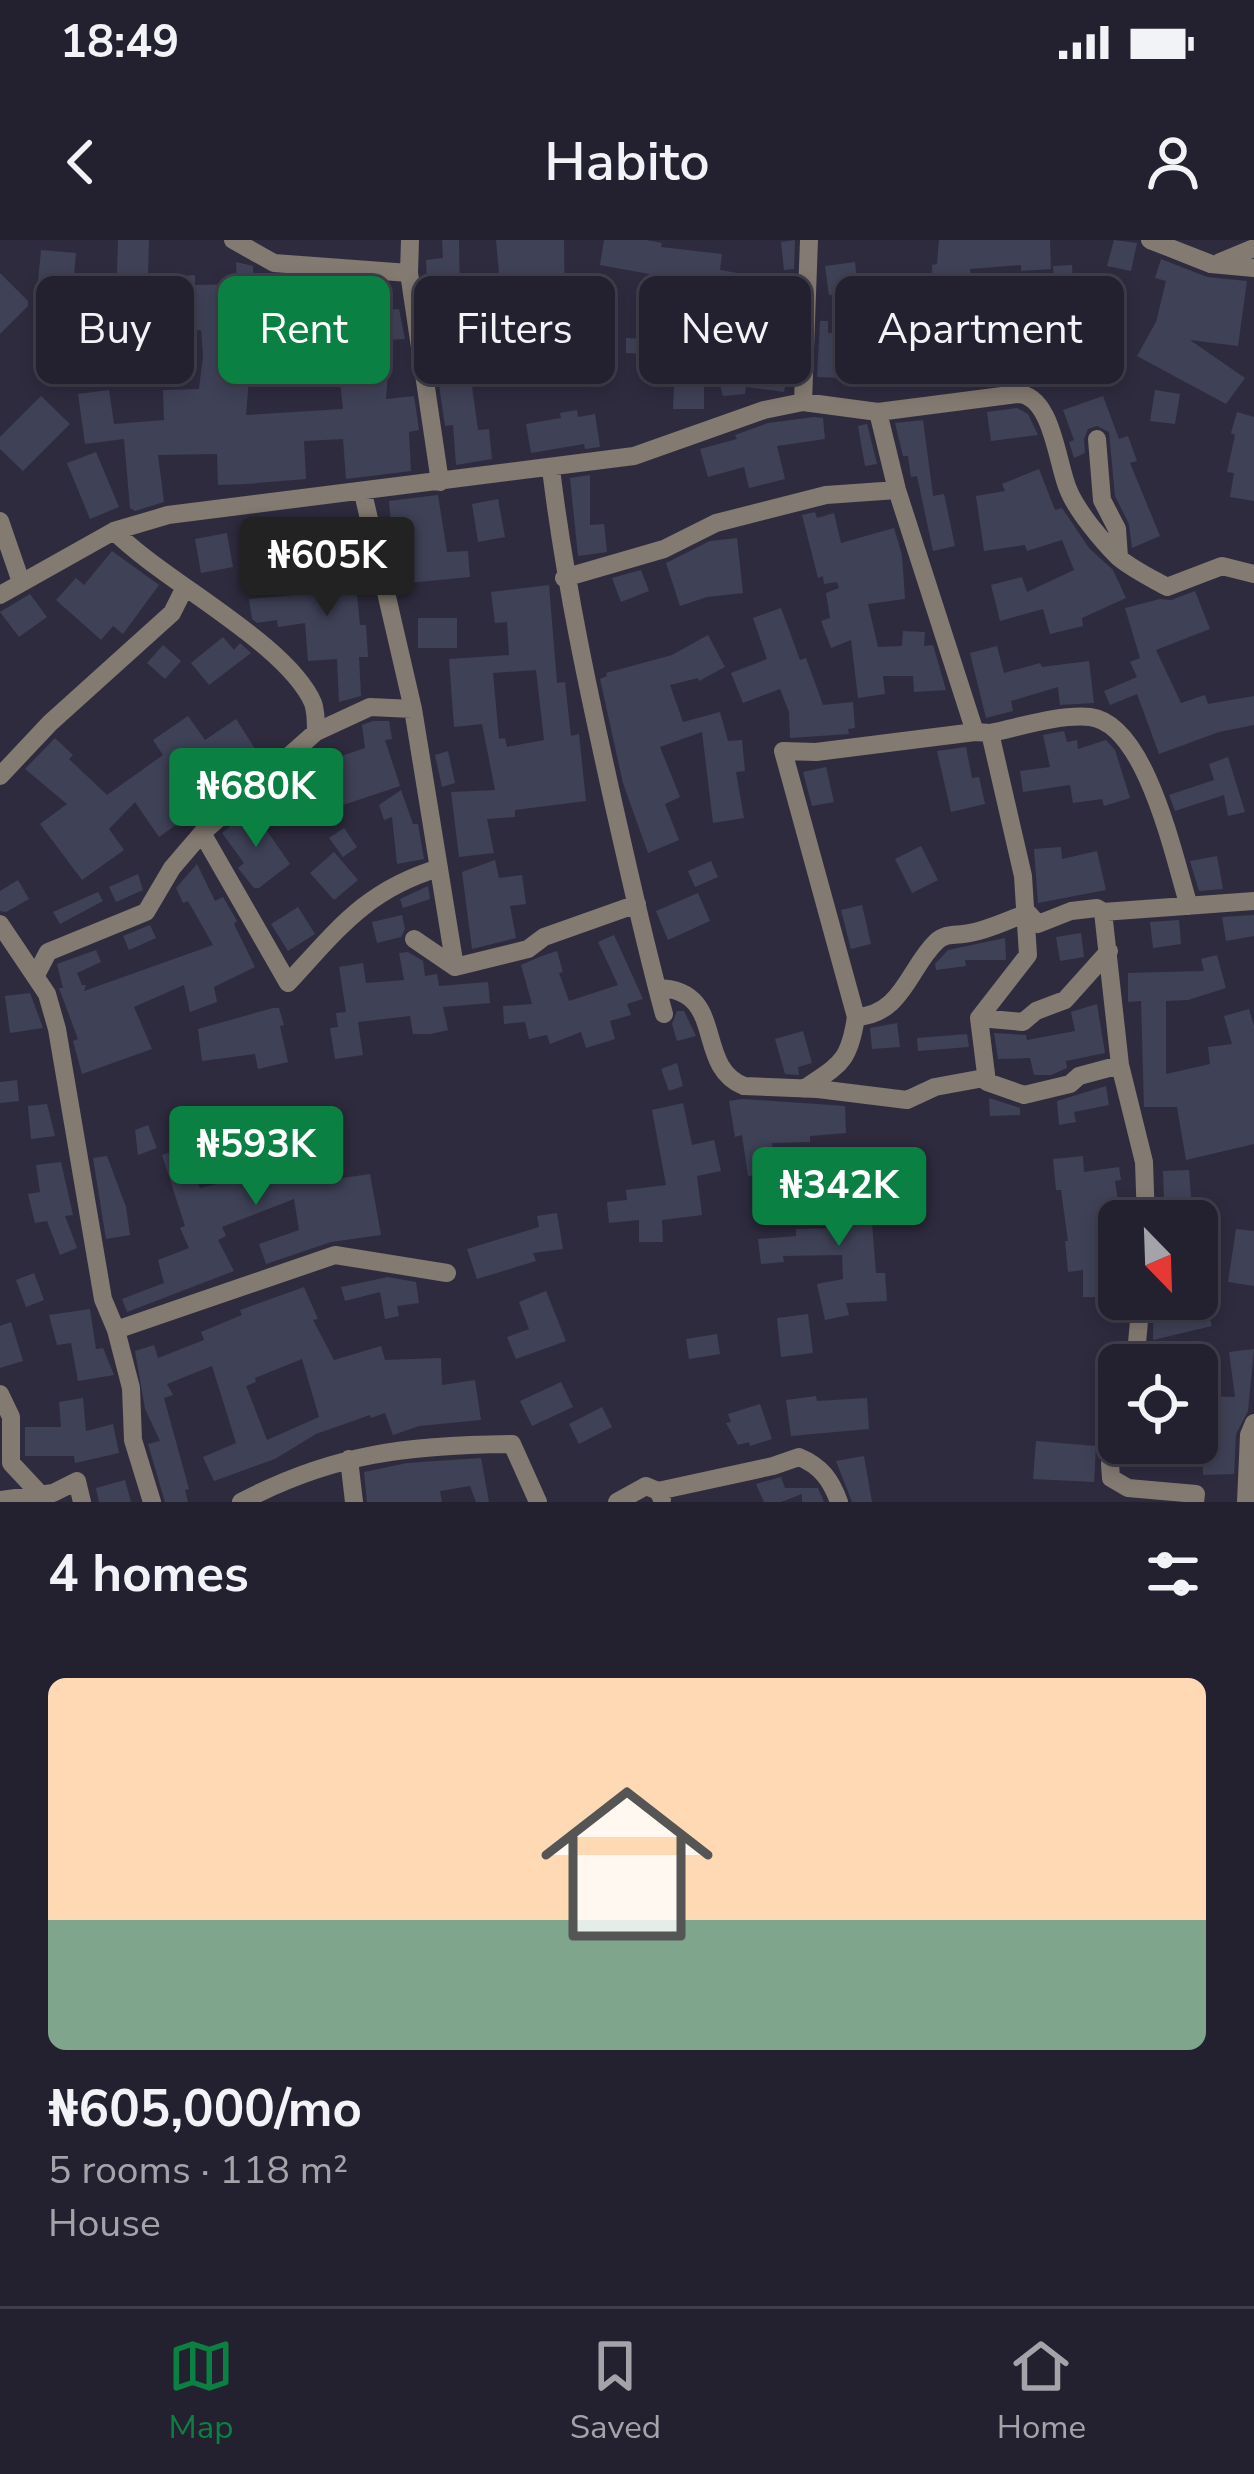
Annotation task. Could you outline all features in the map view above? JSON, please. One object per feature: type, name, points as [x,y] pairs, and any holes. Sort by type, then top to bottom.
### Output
[{"type":"street","points":[[233,240],[274,263],[409,272]]},
{"type":"street","points":[[410,240],[409,272],[440,482]]},
{"type":"street","points":[[809,240],[809,276]]},
{"type":"street","points":[[1150,240],[1211,264],[1254,268]]},
{"type":"street","points":[[1211,264],[1254,248]]},
{"type":"street","points":[[803,384],[803,402]]},
{"type":"street","points":[[0,595],[114,531],[167,515],[634,456],[764,410],[803,402],[878,412],[1028,394],[1050,427],[1069,493],[1119,557],[1167,587],[1222,566],[1254,574]]},
{"type":"street","points":[[878,412],[897,490],[982,732],[1028,913],[1028,955],[979,1018],[984,1078],[1024,1095],[1120,1065]]},
{"type":"street","points":[[1097,439],[1102,500],[1117,529],[1119,557]]},
{"type":"street","points":[[551,469],[564,578],[664,1014]]},
{"type":"street","points":[[564,578],[664,549],[716,523],[826,495],[897,490]]},
{"type":"street","points":[[363,493],[413,709],[455,967]]},
{"type":"street","points":[[0,521],[21,582]]},
{"type":"street","points":[[114,531],[140,557],[185,586],[288,669],[314,704],[316,732]]},
{"type":"street","points":[[0,776],[50,723],[172,613],[185,586]]},
{"type":"street","points":[[36,975],[48,952],[146,912],[172,868],[202,833],[316,732],[370,707],[413,709]]},
{"type":"street","points":[[804,1090],[845,1059],[856,1017],[783,752],[816,752],[1087,716],[1108,721],[1141,762],[1189,906]]},
{"type":"street","points":[[202,833],[288,983],[348,916],[400,880],[439,868]]},
{"type":"street","points":[[1103,913],[1254,901]]},
{"type":"street","points":[[414,938],[455,967],[528,949],[544,937],[637,904]]},
{"type":"street","points":[[1028,913],[1038,924],[1071,911],[1097,908],[1103,913],[1120,1065],[1144,1162],[1145,1200]]},
{"type":"street","points":[[856,1017],[868,1016],[902,994],[912,972],[946,935],[969,934],[1028,913]]},
{"type":"street","points":[[0,924],[47,994],[57,1029],[103,1299],[131,1388],[134,1440],[152,1502]]},
{"type":"street","points":[[979,1018],[1023,1022],[1064,1000],[1108,951]]},
{"type":"street","points":[[656,988],[675,988],[703,1010],[712,1045],[732,1081],[758,1089],[907,1100],[935,1087],[984,1078]]},
{"type":"street","points":[[116,1330],[335,1256],[447,1273]]},
{"type":"street","points":[[0,1394],[11,1417],[10,1463],[45,1496]]},
{"type":"street","points":[[1248,1499],[1252,1432]]},
{"type":"street","points":[[242,1502],[294,1474],[439,1444],[512,1444],[538,1502]]},
{"type":"street","points":[[617,1502],[646,1486],[661,1497],[799,1457],[814,1463],[832,1483],[838,1502]]},
{"type":"street","points":[[350,1459],[354,1502]]},
{"type":"street","points":[[1110,1464],[1111,1478],[1128,1489],[1196,1493],[1195,1502]]},
{"type":"street","points":[[0,1500],[45,1496],[77,1480],[82,1502]]},
{"type":"building","points":[[118,240],[149,240],[148,276],[117,275]]},
{"type":"building","points":[[442,240],[459,240],[460,276],[427,276],[426,260],[443,258]]},
{"type":"building","points":[[496,240],[564,240],[564,276],[499,276]]},
{"type":"building","points":[[604,240],[646,240],[662,243],[661,247],[722,254],[720,270],[754,276],[660,276],[600,265]]},
{"type":"building","points":[[795,240],[794,269],[784,270],[781,242]]},
{"type":"building","points":[[939,240],[1050,240],[1051,269],[1021,271],[1021,265],[970,269],[970,276],[932,276],[932,265],[937,264]]},
{"type":"building","points":[[1114,240],[1137,243],[1131,271],[1107,266]]},
{"type":"building","points":[[41,250],[76,253],[74,276],[39,276]]},
{"type":"building","points":[[1161,259],[1207,277],[1247,281],[1238,346],[1190,340],[1245,378],[1226,404],[1137,356],[1156,322],[1166,281],[1155,278]]},
{"type":"building","points":[[236,262],[253,266],[253,276],[237,276]]},
{"type":"building","points":[[855,262],[856,276],[835,276],[835,295],[829,295],[825,266]]},
{"type":"building","points":[[1072,265],[1073,276],[1054,276],[1053,266]]},
{"type":"building","points":[[0,273],[28,306],[0,334]]},
{"type":"building","points":[[195,275],[195,285],[218,284],[218,384],[249,384],[246,415],[343,409],[340,384],[387,384],[386,399],[414,396],[419,430],[409,432],[411,471],[346,479],[343,439],[304,441],[306,479],[218,485],[217,454],[158,455],[164,502],[135,511],[130,508],[124,439],[85,444],[78,394],[109,390],[114,424],[164,420],[163,390],[199,389],[203,356],[201,330],[194,330],[194,276],[181,276]]},
{"type":"building","points":[[399,309],[405,339],[390,340],[390,310]]},
{"type":"building","points":[[820,321],[828,321],[828,333],[835,333],[835,378],[817,377]]},
{"type":"building","points":[[626,338],[639,339],[639,354],[626,353]]},
{"type":"building","points":[[439,384],[472,384],[478,430],[489,429],[492,459],[456,465],[453,425],[445,426]]},
{"type":"building","points":[[674,384],[704,384],[704,409],[673,409]]},
{"type":"building","points":[[720,384],[786,384],[784,392],[746,387],[745,394],[723,396]]},
{"type":"building","points":[[1155,390],[1180,394],[1175,424],[1150,421]]},
{"type":"building","points":[[41,396],[70,424],[23,471],[0,449],[0,437]]},
{"type":"building","points":[[1103,396],[1119,439],[1128,436],[1137,461],[1130,463],[1160,536],[1132,548],[1129,524],[1115,496],[1109,432],[1097,426],[1088,429],[1085,453],[1074,458],[1069,442],[1074,440],[1063,410]]},
{"type":"building","points":[[1017,408],[1028,414],[1038,435],[991,441],[987,412]]},
{"type":"building","points":[[577,410],[578,417],[595,414],[600,447],[585,449],[584,444],[531,453],[526,424]]},
{"type":"building","points":[[1237,412],[1254,417],[1254,501],[1230,497],[1234,473],[1227,472]]},
{"type":"building","points":[[823,418],[825,439],[777,446],[785,479],[749,488],[744,467],[708,477],[700,449],[737,439],[735,435],[768,423]]},
{"type":"building","points":[[923,420],[933,496],[944,494],[955,546],[933,551],[917,476],[911,477],[895,423]]},
{"type":"building","points":[[867,424],[877,464],[865,466],[858,426]]},
{"type":"building","points":[[96,452],[119,507],[90,519],[67,463]]},
{"type":"building","points":[[1039,469],[1055,510],[1062,508],[1089,548],[1113,570],[1126,598],[1082,618],[1083,626],[1050,634],[1043,609],[1000,621],[991,585],[1022,577],[1027,592],[1074,570],[1062,540],[1027,551],[1025,545],[984,551],[976,496],[1005,491],[1002,484]]},
{"type":"building","points":[[590,475],[590,525],[604,524],[607,552],[578,556],[570,478]]},
{"type":"building","points":[[438,495],[447,552],[468,551],[470,577],[408,583],[405,536],[392,537],[389,501]]},
{"type":"building","points":[[498,499],[505,537],[478,542],[472,504]]},
{"type":"building","points":[[815,512],[817,518],[834,513],[841,543],[894,528],[902,555],[905,599],[868,604],[878,647],[902,646],[903,631],[925,632],[924,646],[933,645],[946,690],[914,692],[913,676],[883,676],[885,694],[858,698],[851,640],[831,648],[821,621],[830,618],[826,593],[839,588],[837,582],[824,584],[823,576],[818,578],[802,515]]},
{"type":"building","points":[[241,525],[310,525],[312,550],[280,552],[279,545],[240,542]]},
{"type":"building","points":[[227,533],[233,567],[201,573],[195,539]]},
{"type":"building","points":[[737,538],[743,593],[680,606],[666,563],[710,541]]},
{"type":"building","points":[[352,542],[368,657],[359,657],[361,696],[339,702],[337,659],[308,661],[305,623],[278,627],[277,620],[257,623],[249,599],[330,592],[323,546]]},
{"type":"building","points":[[112,551],[159,585],[123,634],[113,626],[101,640],[56,600],[76,578],[84,585]]},
{"type":"building","points":[[641,570],[649,591],[621,602],[612,578]]},
{"type":"building","points":[[549,585],[557,683],[565,682],[571,736],[579,734],[586,801],[515,810],[515,817],[487,819],[494,853],[459,857],[451,792],[495,790],[482,724],[454,727],[449,659],[509,655],[507,622],[495,623],[491,592]],"holes":[[[536,670],[544,740],[507,747],[505,738],[499,739],[493,673]]]},
{"type":"building","points":[[1195,591],[1210,629],[1156,650],[1181,703],[1205,695],[1208,704],[1254,696],[1254,725],[1159,754],[1137,694],[1110,705],[1104,691],[1137,677],[1130,662],[1140,658],[1125,608]]},
{"type":"building","points":[[30,594],[47,617],[19,637],[0,612]]},
{"type":"building","points":[[781,608],[823,705],[853,702],[855,728],[848,729],[849,734],[790,738],[789,712],[780,689],[743,703],[731,673],[767,659],[753,618]]},
{"type":"building","points":[[418,618],[457,618],[457,648],[418,648]]},
{"type":"building","points":[[708,635],[725,667],[699,681],[670,685],[683,722],[720,712],[728,741],[742,740],[745,771],[736,772],[744,818],[713,823],[702,732],[660,747],[680,797],[665,804],[679,840],[648,853],[623,783],[600,679],[606,673],[672,655]]},
{"type":"building","points":[[223,637],[234,650],[240,643],[251,653],[209,685],[191,663]]},
{"type":"building","points":[[163,645],[181,661],[165,679],[147,663]]},
{"type":"building","points":[[997,646],[1004,673],[1040,663],[1042,667],[1089,661],[1094,703],[1060,705],[1058,687],[1011,701],[1013,711],[986,718],[970,653]]},
{"type":"building","points":[[188,716],[205,740],[236,719],[259,755],[219,782],[224,791],[182,815],[184,819],[159,837],[135,802],[109,829],[124,850],[82,880],[40,824],[67,804],[25,769],[55,738],[73,755],[69,759],[107,795],[163,755],[153,740]]},
{"type":"building","points":[[389,721],[392,739],[385,740],[400,786],[334,808],[321,763],[365,748],[362,725]]},
{"type":"building","points":[[1064,731],[1067,742],[1077,740],[1078,749],[1106,740],[1115,750],[1130,798],[1104,806],[1102,799],[1073,803],[1070,785],[1023,792],[1020,771],[1050,767],[1043,735]]},
{"type":"building","points":[[966,747],[972,778],[979,777],[985,804],[951,812],[937,751]]},
{"type":"building","points":[[448,751],[455,783],[442,787],[435,755]]},
{"type":"building","points":[[1228,757],[1245,812],[1228,816],[1224,795],[1175,811],[1169,795],[1214,780],[1209,764]]},
{"type":"building","points":[[826,767],[834,802],[812,806],[803,772]]},
{"type":"building","points":[[401,790],[413,824],[418,824],[424,859],[397,864],[392,817],[384,820],[379,805]]},
{"type":"building","points":[[252,809],[290,864],[259,888],[238,868],[244,863],[222,833]]},
{"type":"building","points":[[344,828],[357,847],[343,857],[329,838]]},
{"type":"building","points":[[921,846],[938,880],[912,893],[895,859]]},
{"type":"building","points":[[1061,847],[1062,859],[1097,851],[1106,890],[1038,903],[1034,849]]},
{"type":"building","points":[[334,852],[358,880],[334,900],[310,873]]},
{"type":"building","points":[[1217,856],[1223,889],[1199,891],[1190,861]]},
{"type":"building","points":[[495,860],[499,878],[522,875],[526,904],[510,906],[516,938],[472,949],[462,872]]},
{"type":"building","points":[[711,861],[718,877],[695,887],[688,871]]},
{"type":"building","points":[[197,864],[215,901],[223,897],[237,921],[234,924],[255,967],[214,987],[217,1002],[190,1012],[184,985],[134,1007],[152,1049],[82,1074],[73,1041],[78,1039],[59,988],[63,988],[57,964],[96,950],[101,962],[77,973],[86,985],[84,991],[213,945],[176,888]]},
{"type":"building","points":[[138,874],[143,890],[116,902],[109,887]]},
{"type":"building","points":[[18,880],[29,899],[0,911],[0,891]]},
{"type":"building","points":[[428,886],[430,899],[403,908],[400,899]]},
{"type":"building","points":[[98,892],[103,901],[60,924],[53,912]]},
{"type":"building","points":[[698,893],[710,921],[668,940],[656,911]]},
{"type":"building","points":[[862,905],[871,944],[851,949],[841,910]]},
{"type":"building","points":[[298,907],[315,934],[288,951],[271,924]]},
{"type":"building","points":[[402,915],[405,929],[401,937],[377,943],[372,922]]},
{"type":"building","points":[[1254,915],[1254,936],[1226,941],[1222,917]]},
{"type":"building","points":[[1179,920],[1181,944],[1153,948],[1150,922]]},
{"type":"building","points":[[150,925],[156,938],[129,950],[123,936]]},
{"type":"building","points":[[1081,933],[1084,957],[1060,961],[1056,937]]},
{"type":"building","points":[[614,935],[643,999],[627,1004],[631,1015],[610,1021],[615,1039],[586,1048],[581,1032],[550,1044],[547,1035],[529,1039],[525,1022],[504,1024],[503,1006],[532,1004],[521,965],[542,956],[557,951],[569,1001],[618,985],[598,942]]},
{"type":"building","points":[[1005,938],[1006,960],[965,960],[966,966],[936,970],[935,964],[948,950]]},
{"type":"building","points":[[408,952],[423,961],[425,976],[437,974],[439,986],[488,982],[490,1003],[443,1007],[448,1030],[431,1034],[413,1034],[410,1016],[358,1022],[363,1055],[335,1059],[330,1028],[338,1027],[336,1013],[346,1012],[339,967],[363,963],[366,983],[404,980],[399,953]]},
{"type":"building","points":[[1217,955],[1226,988],[1188,1000],[1166,1001],[1166,1074],[1210,1064],[1208,1047],[1232,1044],[1224,1016],[1249,1009],[1254,1026],[1254,1144],[1186,1160],[1177,1107],[1144,1107],[1141,1001],[1128,1002],[1128,973],[1204,971],[1201,959]]},
{"type":"building","points":[[30,993],[43,1028],[10,1033],[5,996]]},
{"type":"building","points":[[1097,1004],[1105,1053],[1066,1061],[1067,1068],[1051,1075],[1034,1075],[1030,1058],[998,1059],[994,1033],[1026,1035],[1027,1040],[1075,1031],[1071,1012]]},
{"type":"building","points":[[279,1008],[284,1025],[280,1026],[288,1062],[258,1069],[255,1054],[202,1061],[198,1029]]},
{"type":"building","points":[[677,1011],[684,1011],[696,1036],[677,1041],[672,1024]]},
{"type":"building","points":[[897,1023],[900,1047],[872,1049],[870,1028]]},
{"type":"building","points":[[803,1031],[812,1063],[798,1067],[799,1075],[785,1074],[775,1039]]},
{"type":"building","points":[[967,1034],[969,1047],[918,1051],[917,1038]]},
{"type":"building","points":[[677,1063],[683,1086],[669,1091],[661,1069]]},
{"type":"building","points":[[17,1080],[19,1101],[0,1103],[0,1082]]},
{"type":"building","points":[[1106,1086],[1109,1105],[1074,1112],[1076,1122],[1059,1125],[1057,1101]]},
{"type":"building","points":[[989,1098],[1020,1108],[1020,1115],[990,1116]]},
{"type":"building","points":[[729,1101],[845,1106],[846,1133],[810,1136],[810,1142],[772,1143],[776,1173],[748,1176],[742,1135],[735,1137]]},
{"type":"building","points":[[683,1103],[692,1145],[714,1140],[721,1171],[697,1176],[702,1215],[662,1220],[663,1242],[639,1242],[639,1220],[609,1223],[607,1202],[627,1200],[626,1190],[666,1185],[652,1110]]},
{"type":"building","points":[[47,1104],[55,1136],[31,1139],[28,1106]]},
{"type":"building","points":[[242,1115],[250,1148],[272,1142],[281,1180],[311,1175],[301,1141],[316,1136],[329,1180],[370,1174],[381,1235],[331,1242],[266,1264],[259,1244],[299,1230],[294,1199],[222,1227],[226,1236],[218,1240],[234,1271],[127,1312],[122,1299],[164,1283],[158,1260],[189,1248],[162,1155],[186,1147],[200,1188],[226,1182],[210,1123]]},
{"type":"building","points":[[148,1125],[157,1148],[138,1155],[135,1130]]},
{"type":"building","points":[[107,1156],[126,1207],[130,1235],[106,1239],[93,1158]]},
{"type":"building","points":[[1083,1156],[1084,1172],[1119,1167],[1118,1200],[1098,1200],[1098,1297],[1083,1297],[1083,1270],[1068,1272],[1068,1241],[1053,1159]]},
{"type":"building","points":[[61,1162],[73,1215],[65,1216],[77,1248],[60,1255],[47,1221],[35,1223],[28,1194],[40,1192],[36,1165]]},
{"type":"building","points":[[1189,1170],[1191,1197],[1164,1199],[1163,1171]]},
{"type":"building","points":[[868,1172],[876,1273],[885,1273],[887,1301],[846,1303],[849,1315],[825,1320],[817,1284],[843,1279],[842,1255],[783,1256],[784,1262],[761,1264],[758,1239],[796,1236],[796,1229],[838,1228],[835,1174]]},
{"type":"building","points":[[557,1213],[563,1249],[533,1253],[536,1261],[477,1279],[467,1249],[539,1227],[537,1216]]},
{"type":"building","points":[[1236,1229],[1254,1231],[1254,1286],[1228,1282]]},
{"type":"building","points":[[34,1273],[44,1300],[26,1307],[16,1280]]},
{"type":"building","points":[[388,1277],[416,1282],[419,1303],[397,1306],[399,1316],[385,1319],[380,1292],[345,1301],[341,1287]]},
{"type":"building","points":[[304,1287],[318,1319],[313,1320],[334,1360],[381,1346],[385,1360],[441,1358],[442,1385],[475,1380],[481,1420],[419,1426],[393,1435],[385,1413],[370,1415],[214,1481],[203,1457],[236,1443],[212,1366],[167,1384],[173,1395],[164,1398],[189,1489],[185,1490],[188,1502],[165,1502],[148,1444],[160,1441],[145,1409],[135,1351],[154,1345],[158,1358],[204,1340],[201,1332],[242,1315],[240,1310]],"holes":[[[302,1359],[319,1417],[267,1440],[246,1386]]]},
{"type":"building","points":[[546,1291],[566,1341],[516,1359],[507,1337],[529,1329],[519,1302]]},
{"type":"building","points":[[90,1309],[96,1349],[103,1348],[114,1375],[78,1381],[71,1343],[57,1345],[49,1315]]},
{"type":"building","points":[[808,1314],[813,1353],[781,1357],[777,1318]]},
{"type":"building","points":[[1153,1320],[1210,1320],[1212,1326],[1153,1340]]},
{"type":"building","points":[[11,1322],[23,1361],[0,1368],[0,1326]]},
{"type":"building","points":[[717,1334],[720,1354],[689,1359],[686,1339]]},
{"type":"building","points":[[1254,1349],[1248,1411],[1236,1434],[1234,1474],[1203,1475],[1203,1464],[1218,1464],[1218,1396],[1235,1397],[1229,1352]]},
{"type":"building","points":[[561,1382],[573,1407],[532,1426],[520,1401]]},
{"type":"building","points":[[816,1396],[817,1401],[867,1398],[869,1429],[791,1436],[786,1400]]},
{"type":"building","points":[[83,1398],[86,1431],[113,1424],[119,1453],[75,1463],[74,1456],[25,1456],[25,1427],[61,1427],[59,1402]]},
{"type":"building","points":[[760,1404],[772,1439],[738,1445],[726,1423],[731,1422],[728,1414]]},
{"type":"building","points":[[602,1407],[612,1427],[579,1444],[569,1424]]},
{"type":"building","points":[[1036,1441],[1096,1446],[1094,1482],[1033,1479]]},
{"type":"building","points":[[864,1456],[872,1502],[852,1502],[836,1461]]},
{"type":"building","points":[[481,1458],[489,1502],[476,1502],[470,1486],[440,1491],[442,1502],[367,1502],[364,1472],[407,1463]]},
{"type":"building","points":[[781,1477],[785,1488],[818,1488],[824,1502],[802,1502],[802,1494],[764,1502],[756,1484]]},
{"type":"building","points":[[125,1480],[131,1502],[99,1502],[96,1488]]}]
